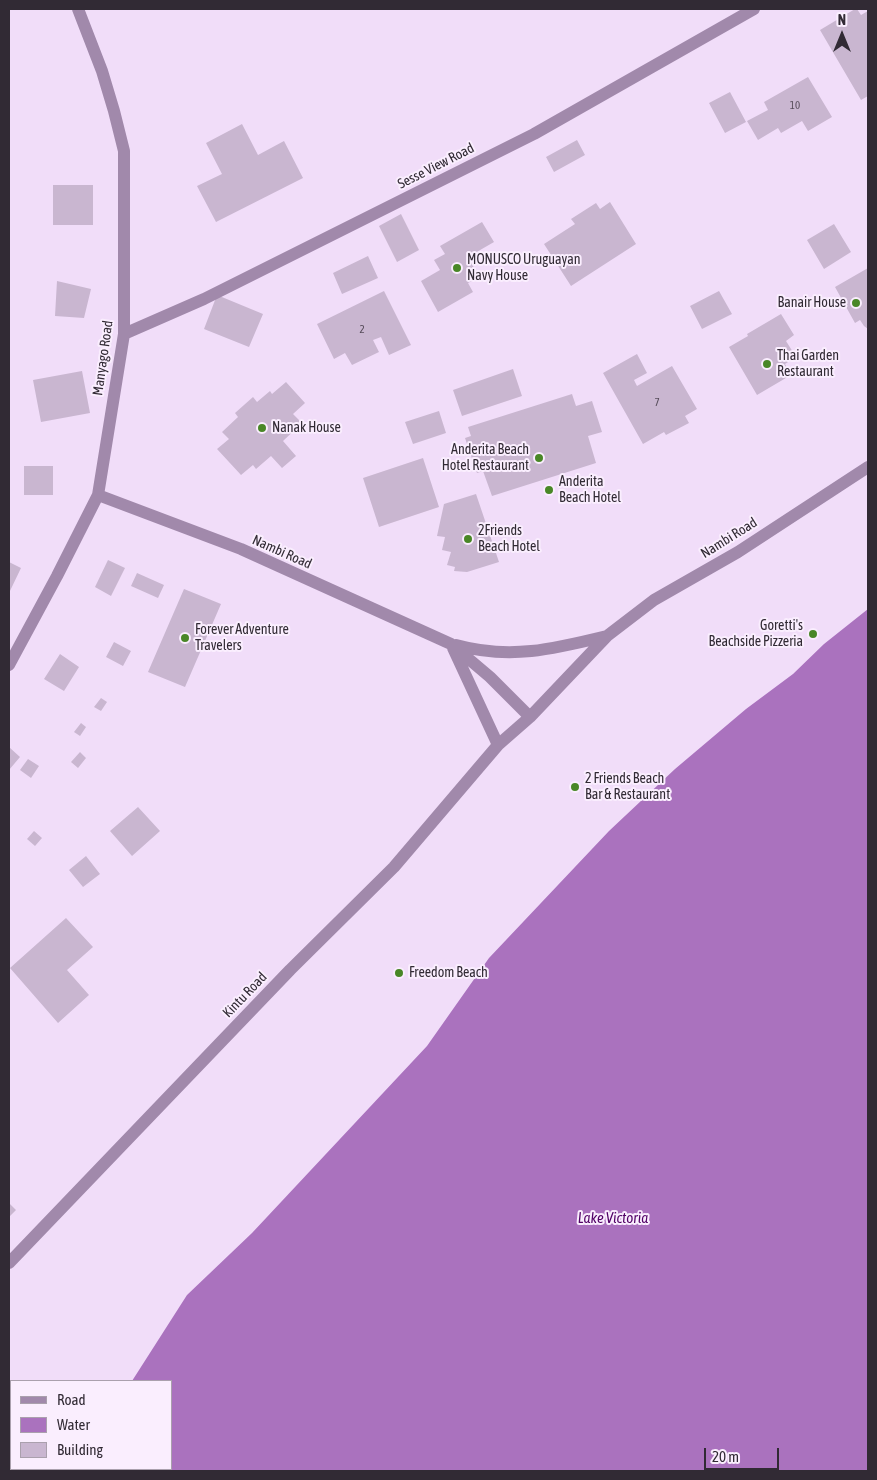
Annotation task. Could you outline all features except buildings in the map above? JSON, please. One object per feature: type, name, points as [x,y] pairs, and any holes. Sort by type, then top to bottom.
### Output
[{"type":"street","name":"Manyago Road","points":[[9,665],[98,495],[124,334],[124,151],[102,71],[78,9]]},
{"type":"street","name":"Sesse View Road","points":[[124,334],[204,299],[534,134],[754,9]]},
{"type":"street","name":"Nambi Road","points":[[498,745],[530,717],[607,636],[654,600],[738,552],[868,467]]},
{"type":"street","name":"Nambi Road","points":[[98,495],[241,549],[451,644],[475,650],[512,653],[551,650],[607,636]]},
{"type":"street","name":"Nambi Road","points":[[451,644],[490,677],[530,717]]},
{"type":"street","points":[[451,644],[498,745]]},
{"type":"street","name":"Kintu Road","points":[[9,1263],[290,970],[394,867],[498,745]]},
{"type":"water","name":"Lake Victoria","points":[[868,609],[868,1471],[84,1471],[172,1470],[172,1380],[133,1380],[187,1295],[252,1233],[427,1046],[489,958],[609,831],[675,769],[746,709],[793,674],[824,644]]},
{"type":"place","name":"MONUSCO Uruguayan Navy House","points":[[457,268]]},
{"type":"place","name":"Banair House","points":[[856,303]]},
{"type":"place","name":"Thai Garden Restaurant","points":[[767,364]]},
{"type":"place","name":"Nanak House","points":[[262,428]]},
{"type":"place","name":"Anderita Beach Hotel Restaurant","points":[[539,458]]},
{"type":"place","name":"Anderita Beach Hotel","points":[[549,490]]},
{"type":"place","name":"2Friends Beach Hotel","points":[[468,539]]},
{"type":"place","name":"Goretti's Beachside Pizzeria","points":[[813,634]]},
{"type":"place","name":"Forever Adventure Travelers","points":[[185,638]]},
{"type":"place","name":"2 Friends Beach Bar & Restaurant","points":[[575,787]]},
{"type":"place","name":"Freedom Beach","points":[[399,973]]}]
